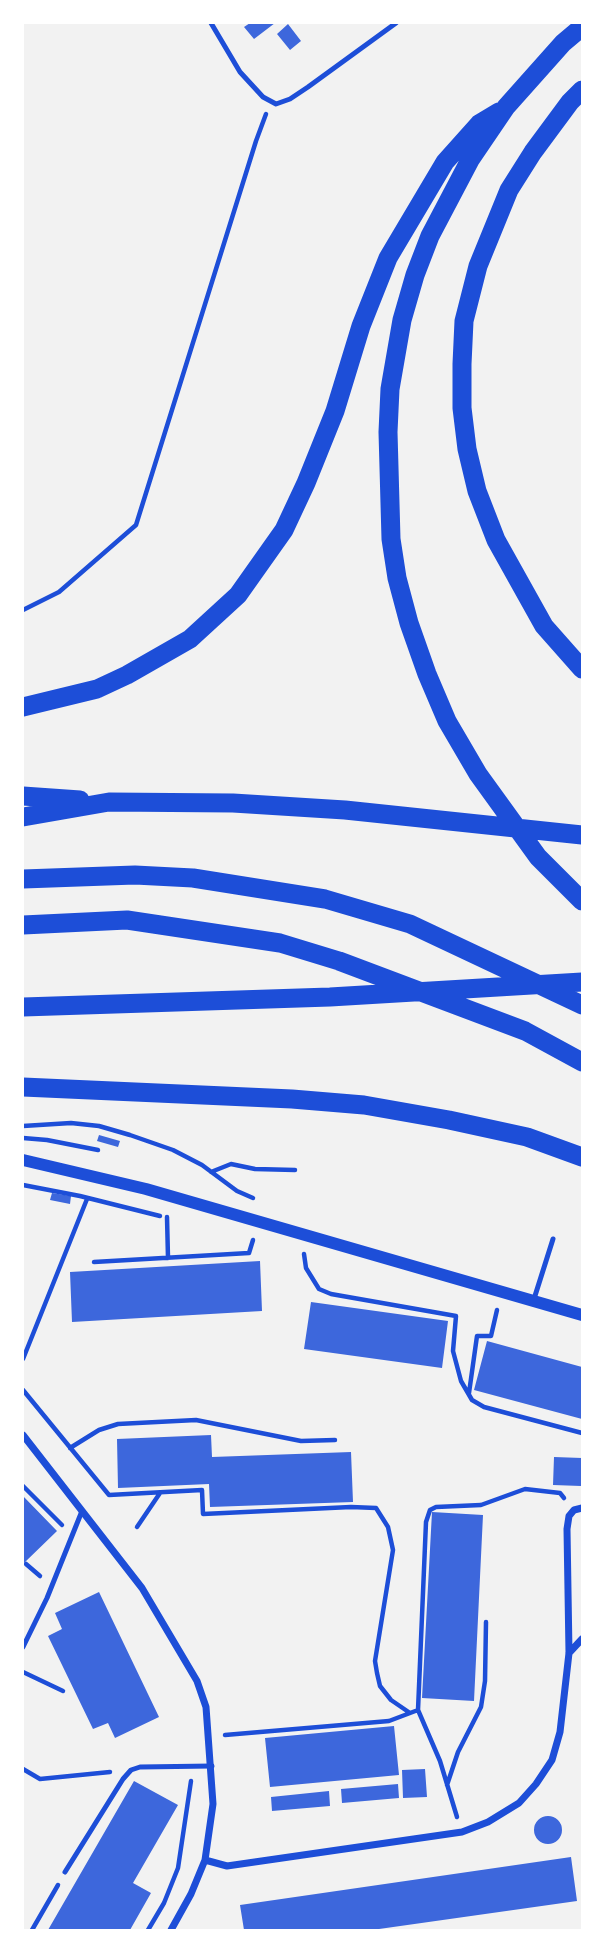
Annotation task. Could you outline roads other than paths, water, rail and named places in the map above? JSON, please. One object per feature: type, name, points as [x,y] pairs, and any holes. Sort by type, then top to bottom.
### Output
[{"type":"highway","points":[[582,27],[563,43],[506,107],[470,160],[447,202],[415,275],[402,320],[390,389],[389,421],[391,539],[397,578],[426,674],[447,722],[478,774],[538,857],[582,901]]},
{"type":"highway","points":[[582,90],[548,132],[509,190],[478,266],[464,321],[461,364],[467,449],[477,491],[496,540],[544,626],[582,669]]},
{"type":"highway","points":[[23,707],[97,689],[127,675],[190,639],[238,595],[284,530],[306,483],[335,411],[361,326],[388,258],[445,162],[479,124],[506,107]]},
{"type":"highway","points":[[23,796],[109,802],[233,803],[345,810],[580,835]]},
{"type":"highway","points":[[23,817],[109,802]]},
{"type":"highway","points":[[23,879],[135,875],[193,878],[325,899],[410,923],[582,1005]]},
{"type":"highway","points":[[23,925],[127,920],[280,943],[339,961],[525,1031],[582,1062]]},
{"type":"highway","points":[[23,1007],[330,997],[582,982]]},
{"type":"highway","points":[[23,1013],[114,1004]]},
{"type":"highway","points":[[23,1087],[292,1099],[364,1105],[449,1119],[527,1137],[582,1157]]},
{"type":"street","points":[[23,1160],[146,1189],[582,1315]]},
{"type":"street","points":[[23,1436],[142,1588],[197,1681],[206,1707],[213,1804],[205,1860],[172,1930]]},
{"type":"street","points":[[205,1860],[227,1866],[237,1865],[462,1832],[488,1822],[519,1803],[537,1784],[552,1760],[561,1732],[569,1653],[567,1529],[569,1516],[578,1509]]},
{"type":"street","points":[[569,1653],[582,1639]]},
{"type":"lane","points":[[211,23],[240,72],[263,97],[276,104],[290,99],[396,23]]},
{"type":"lane","points":[[534,1301],[553,1239]]},
{"type":"lane","points":[[23,1647],[47,1598],[82,1511]]},
{"type":"lane","points":[[65,1872],[131,1770],[140,1767],[212,1766]]}]
